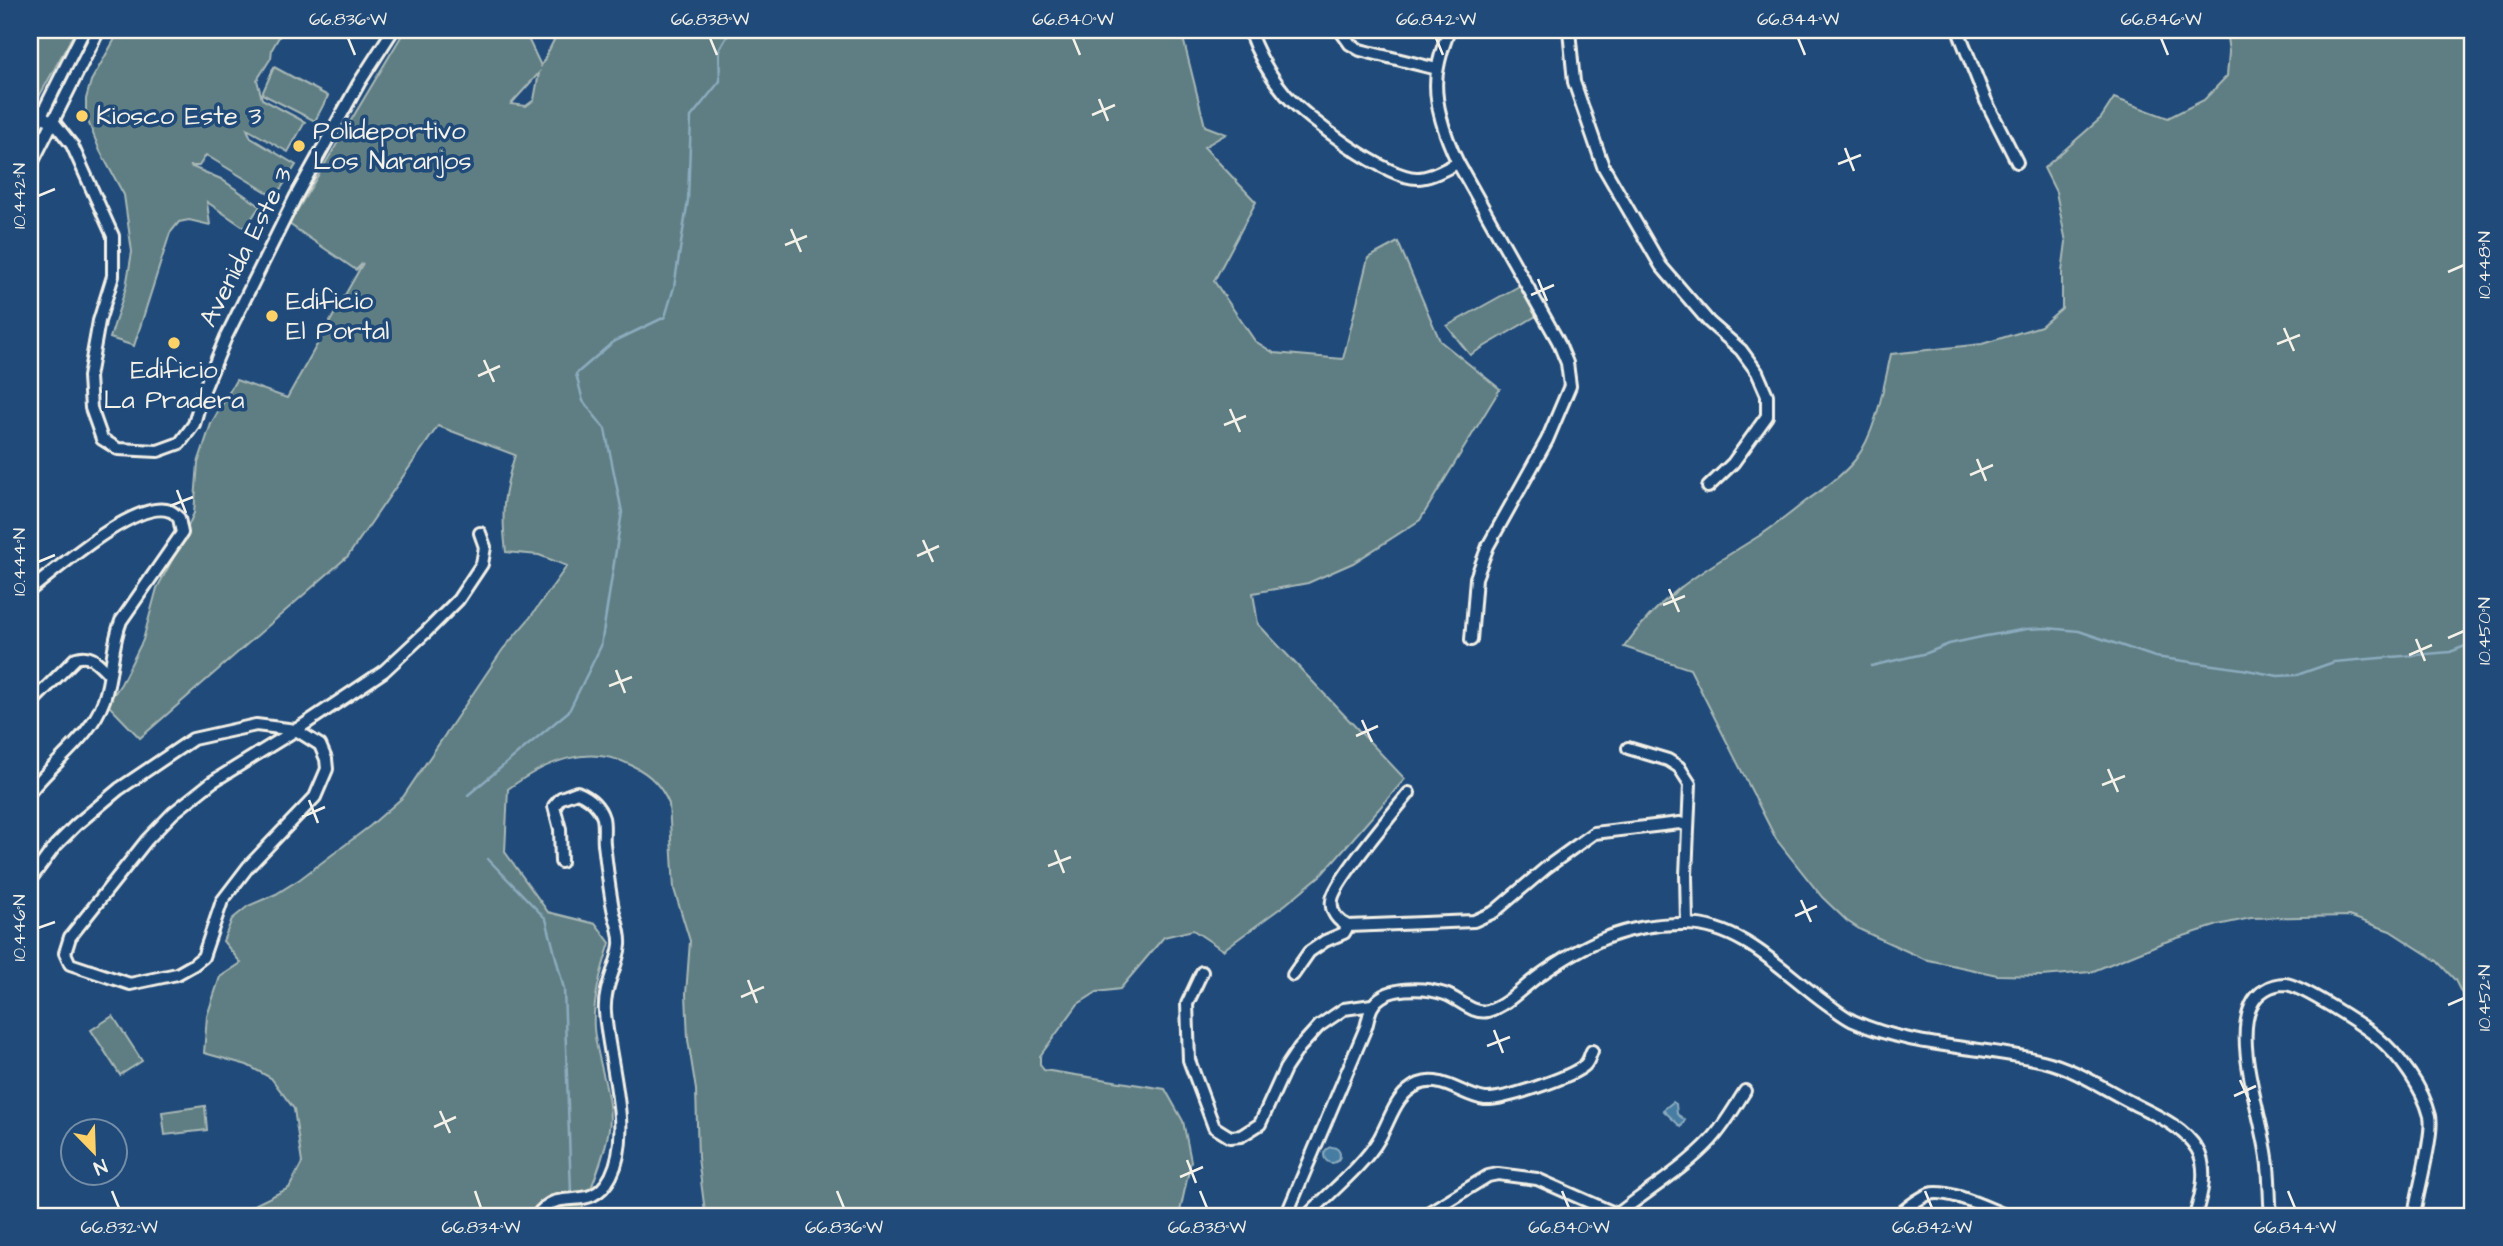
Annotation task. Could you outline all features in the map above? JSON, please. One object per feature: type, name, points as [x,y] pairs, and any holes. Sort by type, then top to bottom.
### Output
[{"type":"street","points":[[30,166],[84,30]]},
{"type":"street","points":[[30,138],[47,119],[99,30]]},
{"type":"street","name":"Avenida Este 3","points":[[47,119],[72,145],[113,236],[113,276],[99,321],[89,377],[91,408],[102,439],[118,449],[158,451],[180,443],[194,424],[203,392],[226,337],[295,198],[359,83],[393,30]]},
{"type":"street","points":[[1249,30],[1257,51],[1287,96],[1318,125],[1362,153],[1408,177],[1433,175],[1458,163]]},
{"type":"street","points":[[1340,30],[1350,44],[1360,50],[1437,69]]},
{"type":"street","points":[[1449,30],[1437,69],[1438,105],[1447,139],[1558,341],[1567,363],[1570,386],[1547,439],[1488,546],[1476,578],[1471,640]]},
{"type":"street","points":[[1569,30],[1574,82],[1603,166],[1661,266],[1709,322],[1741,350],[1757,372],[1767,395],[1767,416],[1733,463],[1708,487]]},
{"type":"street","points":[[1958,30],[1986,101],[2017,162]]},
{"type":"street","points":[[30,590],[114,526],[149,511],[170,511],[179,518],[181,533],[121,621],[116,633],[104,699],[96,716],[30,792]]},
{"type":"street","points":[[30,880],[55,846],[76,825],[119,789],[193,739],[256,725],[296,730],[320,746],[327,769],[315,797],[248,867],[222,901],[203,957],[177,974],[130,984],[70,964],[65,953],[70,937],[173,813],[212,782],[296,730],[384,671],[458,600],[482,564],[485,548],[480,533]]},
{"type":"street","points":[[30,704],[76,658],[84,655],[91,657],[109,674]]},
{"type":"street","points":[[1628,748],[1668,760],[1679,767],[1690,783],[1687,923]]},
{"type":"street","points":[[537,1216],[544,1206],[555,1200],[586,1200],[596,1194],[611,1177],[620,1153],[615,1071],[604,998],[620,946],[620,931],[611,890],[603,818],[595,803],[577,792],[561,798],[554,806],[560,829],[561,862]]},
{"type":"street","points":[[1409,793],[1352,866],[1332,898],[1333,912],[1341,923],[1348,926],[1474,921],[1494,912],[1547,867],[1594,833],[1680,823],[1687,826]]},
{"type":"street","points":[[1202,972],[1187,1004],[1189,1060],[1214,1127],[1230,1137],[1241,1136],[1260,1124],[1285,1069],[1299,1048],[1320,1026],[1344,1009],[1372,1005],[1401,989],[1446,994],[1475,1010],[1487,1012],[1580,950],[1611,933],[1645,926],[1687,923],[1714,929],[1748,943],[1850,1020],[1886,1033],[2046,1062],[2074,1072],[2155,1115],[2180,1131],[2198,1151],[2203,1166],[2200,1199],[2195,1216]]},
{"type":"street","points":[[1293,975],[1309,952],[1344,933],[1348,926]]},
{"type":"street","points":[[2271,1216],[2268,1159],[2251,1078],[2245,1031],[2251,1006],[2258,995],[2270,986],[2288,984],[2378,1038],[2407,1070],[2423,1096],[2431,1119],[2414,1216]]},
{"type":"street","points":[[1286,1216],[1366,1027],[1372,1005]]},
{"type":"street","points":[[1307,1216],[1363,1160],[1379,1140],[1394,1106],[1408,1091],[1429,1082],[1486,1099],[1514,1094],[1574,1072],[1586,1064],[1592,1051]]},
{"type":"street","points":[[1423,1216],[1488,1176],[1498,1174],[1537,1179],[1620,1215],[1710,1141],[1745,1091]]},
{"type":"street","points":[[1897,1216],[1932,1193],[1950,1195],[2008,1216]]},
{"type":"green space","points":[[30,30],[76,30],[30,113]]},
{"type":"green space","points":[[120,30],[283,30],[272,49],[271,58],[257,80],[262,99],[305,122],[288,152],[247,129],[251,138],[296,165],[280,190],[270,194],[206,155],[199,166],[190,166],[221,179],[260,206],[245,228],[207,202],[210,225],[189,220],[179,222],[170,233],[134,346],[110,338],[126,287],[132,252],[124,195],[100,151],[86,116],[86,99],[91,81]]},
{"type":"green space","points":[[405,30],[524,30],[541,66],[559,30],[1181,30],[1205,126],[1226,134],[1204,147],[1256,202],[1214,281],[1255,341],[1274,353],[1343,359],[1368,258],[1398,242],[1440,341],[1500,389],[1420,520],[1353,563],[1308,583],[1253,593],[1258,624],[1405,779],[1322,874],[1286,904],[1223,950],[1193,930],[1164,937],[1120,989],[1097,992],[1078,1004],[1040,1056],[1040,1065],[1044,1070],[1165,1089],[1183,1121],[1191,1161],[1179,1216],[712,1216],[705,1212],[698,1158],[696,1090],[688,1040],[686,994],[690,941],[674,889],[669,804],[655,782],[639,769],[617,759],[584,756],[553,763],[508,789],[505,852],[548,912],[596,924],[610,943],[598,984],[594,1018],[595,1040],[609,1105],[609,1129],[600,1163],[579,1216],[232,1216],[289,1188],[302,1163],[294,1109],[271,1078],[247,1065],[204,1053],[207,1016],[220,977],[241,963],[223,941],[232,919],[248,906],[276,894],[300,879],[370,826],[403,797],[503,649],[529,619],[567,566],[539,555],[506,552],[504,503],[515,455],[438,426],[348,556],[140,738],[107,704],[121,684],[143,640],[157,588],[194,513],[198,463],[211,424],[236,380],[287,398],[363,263],[356,270],[289,224]],"holes":[[[539,73],[534,100],[526,106],[511,104]]]},
{"type":"green space","points":[[2226,30],[2473,30],[2473,1016],[2455,980],[2437,961],[2390,931],[2349,916],[2251,918],[2218,925],[2162,943],[2091,972],[2042,976],[1997,975],[1924,959],[1861,930],[1847,921],[1822,897],[1776,839],[1690,669],[1624,647],[1654,611],[1685,584],[1771,528],[1850,466],[1862,449],[1874,423],[1891,354],[1982,344],[2041,326],[2062,308],[2062,272],[2066,242],[2056,192],[2044,168],[2101,118],[2114,98],[2168,118],[2204,100],[2227,76],[2229,52]]},
{"type":"green space","points":[[274,67],[328,96],[315,121],[262,94]]},
{"type":"green space","points":[[1521,285],[1538,315],[1470,355],[1447,326]]},
{"type":"green space","points":[[113,1016],[142,1061],[120,1075],[91,1030]]},
{"type":"green space","points":[[205,1106],[207,1130],[165,1135],[162,1112]]},
{"type":"water","points":[[1673,1102],[1676,1104],[1677,1114],[1685,1120],[1681,1127],[1663,1110]]},
{"type":"water","points":[[1332,1147],[1340,1155],[1332,1163],[1324,1155]]},
{"type":"waterway","points":[[468,795],[569,711],[601,646],[622,512],[605,429],[583,401],[576,374],[613,342],[665,317],[674,287],[688,200],[691,117],[720,81],[719,50],[731,30]]},
{"type":"waterway","points":[[1871,666],[1986,636],[2047,628],[2079,631],[2155,657],[2278,676],[2297,675],[2334,662],[2450,652],[2473,643]]},
{"type":"waterway","points":[[488,859],[546,919],[564,989],[571,1193]]},
{"type":"waterway","points":[[571,1210],[571,1216]]},
{"type":"place","name":"Kiosco Este 3","points":[[82,116]]},
{"type":"place","name":"Polideportivo Los Naranjos","points":[[299,146]]},
{"type":"place","name":"Edificio El Portal","points":[[272,316]]},
{"type":"place","name":"Edificio La Pradera","points":[[174,343]]}]
